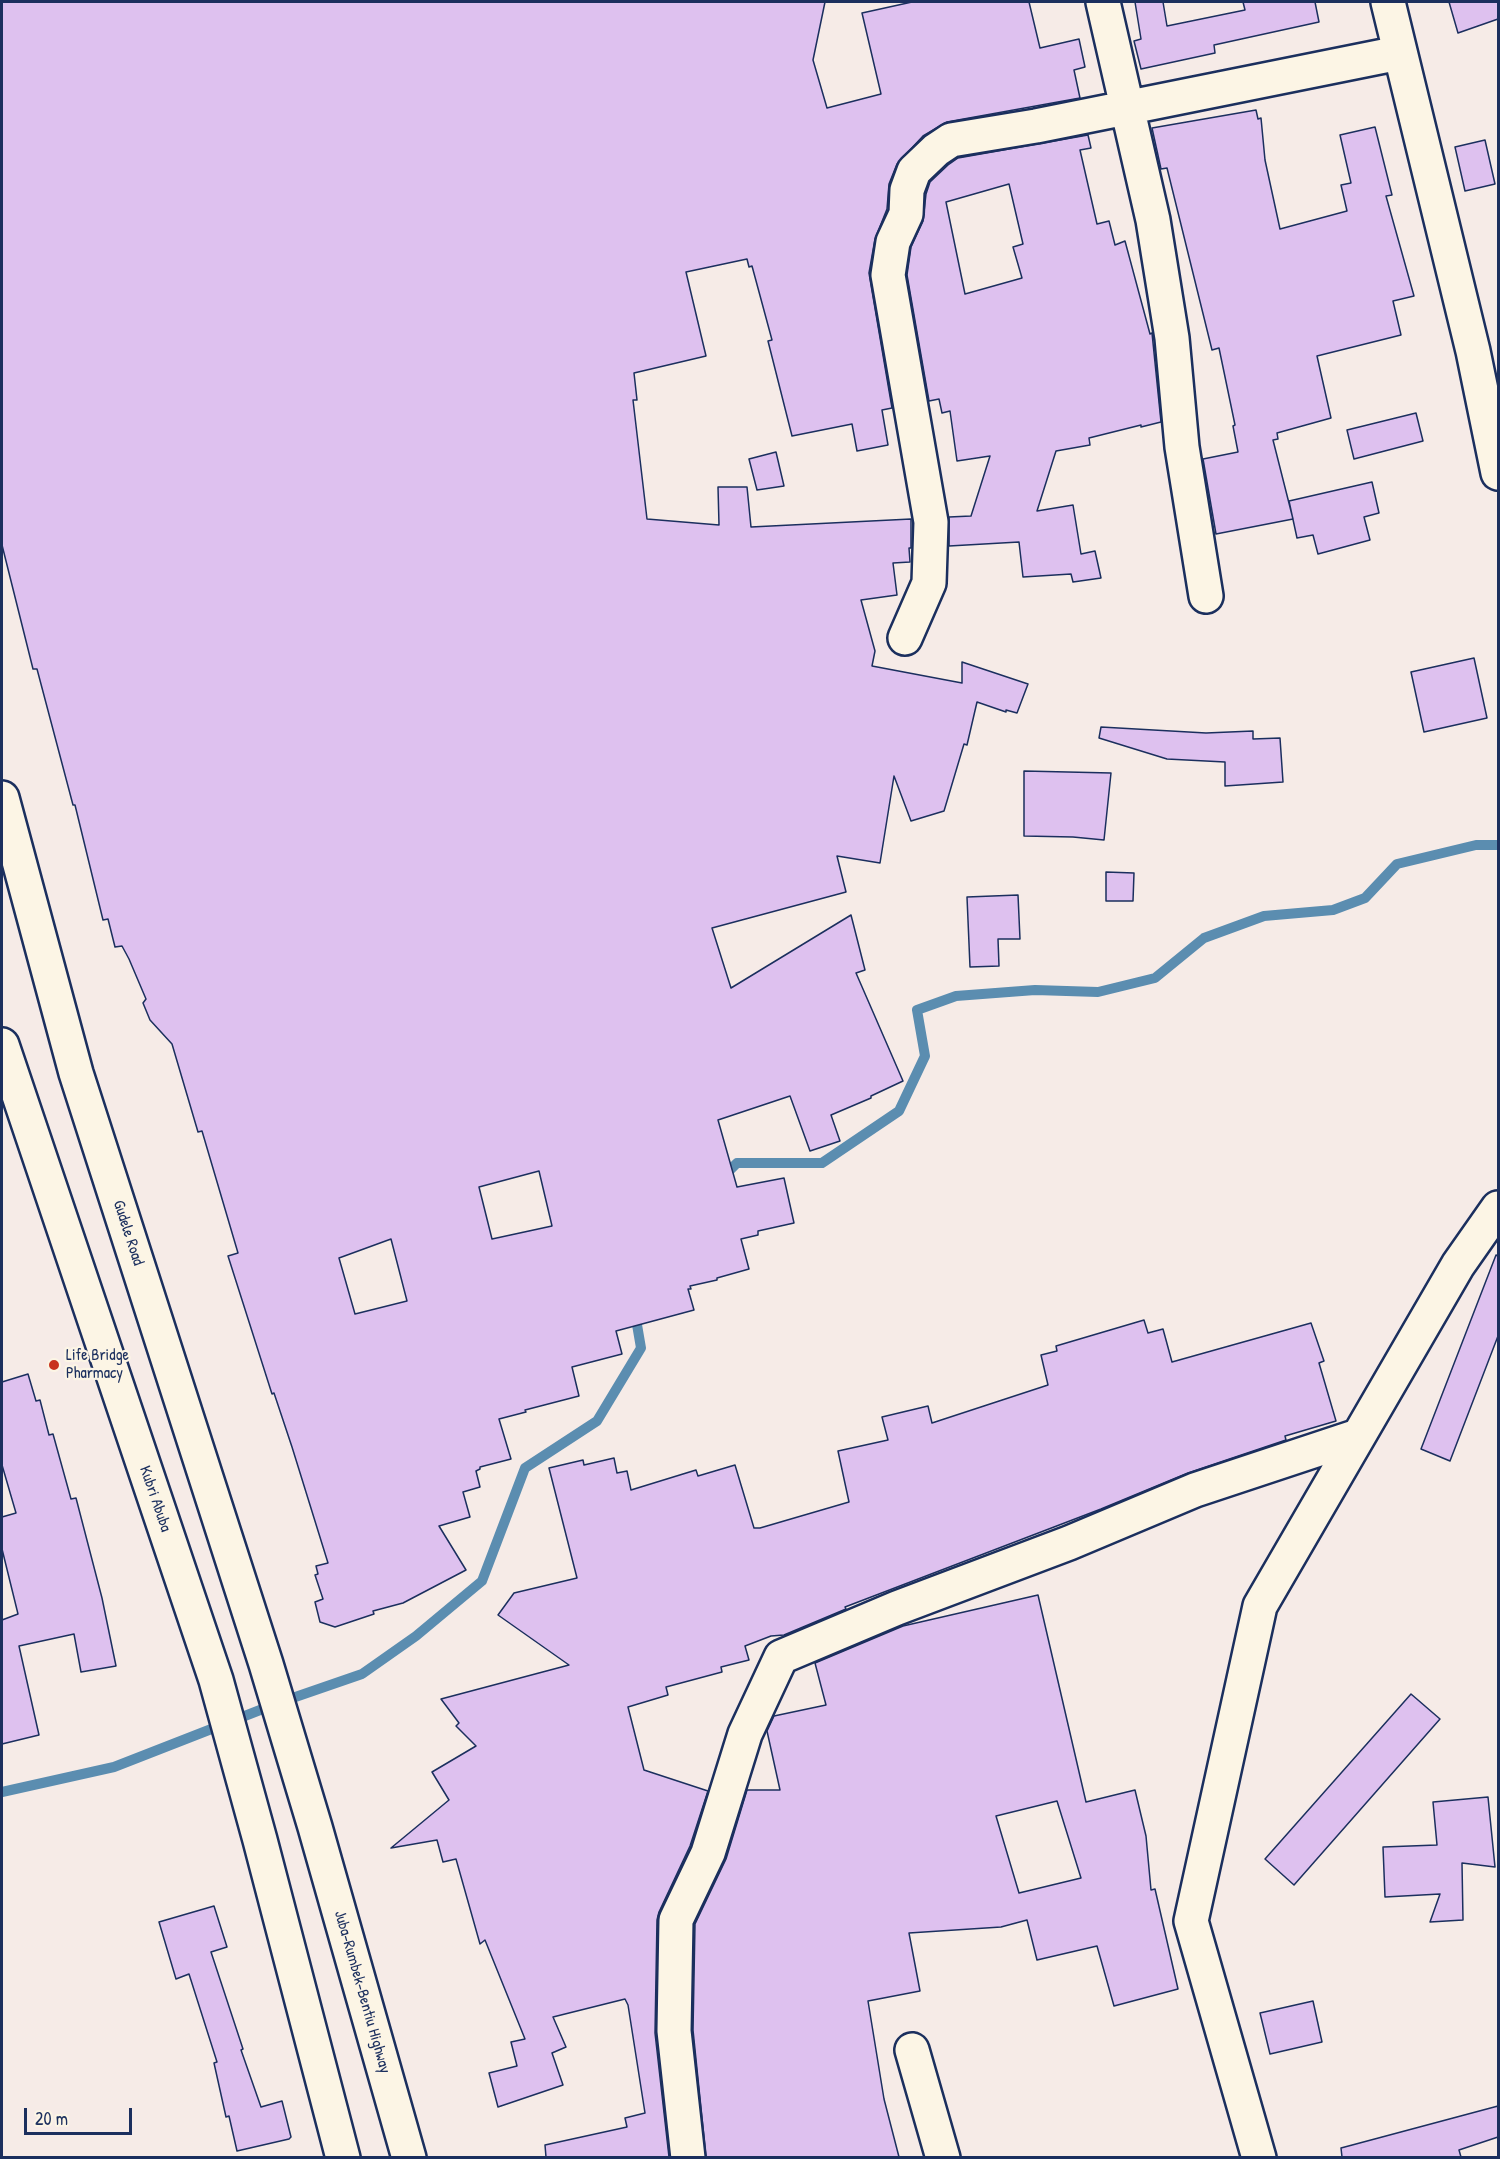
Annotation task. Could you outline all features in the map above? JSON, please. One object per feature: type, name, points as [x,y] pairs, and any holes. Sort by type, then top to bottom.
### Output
[{"type":"main road","points":[[1103,2],[1153,220],[1172,338],[1182,447],[1206,596]]},
{"type":"main road","points":[[1388,2],[1399,53],[1486,348],[1498,473]]},
{"type":"main road","points":[[905,638],[929,583],[931,522],[888,275],[893,242],[906,214],[907,190],[914,171],[936,150],[951,140],[1035,126],[1399,53]]},
{"type":"main road","name":"Gudele Road","points":[[2,798],[76,1073],[266,1664],[315,1827]]},
{"type":"main road","name":"Kubri Abuba","points":[[2,1045],[216,1680],[343,2157]]},
{"type":"main road","points":[[1259,2157],[1191,1921],[1260,1606],[1458,1265],[1498,1208]]},
{"type":"main road","points":[[688,2157],[674,2031],[676,1920],[708,1852],[745,1734],[781,1657],[897,1608],[1070,1543],[1195,1490],[1358,1436]]},
{"type":"main road","name":"Juba-Rumbek-Bentiu Highway","points":[[315,1827],[409,2157]]},
{"type":"main road","points":[[912,2050],[943,2157]]},
{"type":"building","points":[[2,2],[825,2],[813,60],[827,108],[881,94],[862,13],[912,2],[1029,2],[1040,48],[1079,39],[1085,67],[1074,70],[1080,98],[947,122],[923,136],[897,164],[889,184],[887,209],[875,239],[869,273],[892,408],[882,410],[888,445],[857,451],[852,424],[792,436],[768,341],[772,340],[752,266],[749,267],[747,259],[686,272],[706,356],[634,373],[637,400],[633,400],[647,519],[719,525],[718,487],[747,487],[751,527],[911,519],[910,562],[893,563],[897,595],[861,600],[875,651],[872,666],[962,683],[962,662],[1028,684],[1017,713],[1006,710],[1006,712],[977,702],[967,745],[964,744],[944,811],[911,821],[894,776],[880,863],[837,856],[846,892],[712,928],[731,988],[851,915],[865,970],[856,973],[903,1081],[831,1115],[840,1141],[810,1151],[790,1096],[718,1120],[737,1187],[784,1178],[794,1223],[758,1231],[758,1235],[741,1239],[749,1269],[690,1286],[691,1289],[688,1289],[694,1310],[616,1331],[622,1354],[572,1367],[579,1396],[499,1419],[511,1459],[480,1467],[476,1471],[480,1487],[463,1492],[470,1517],[439,1526],[466,1570],[403,1603],[373,1611],[374,1614],[335,1627],[320,1622],[315,1602],[323,1599],[315,1575],[318,1574],[316,1566],[328,1563],[228,1256],[238,1253],[202,1131],[198,1132],[172,1044],[150,1020],[143,1003],[146,999],[129,959],[122,946],[115,947],[108,919],[103,920],[75,805],[73,805],[37,669],[33,669],[2,545]],"holes":[[[539,1171],[552,1226],[492,1239],[479,1187]],[[391,1239],[407,1301],[355,1314],[339,1258]]]},
{"type":"building","points":[[1135,2],[1163,2],[1167,26],[1245,10],[1243,2],[1315,2],[1319,22],[1214,45],[1215,53],[1141,69],[1134,41],[1141,39]]},
{"type":"building","points":[[1449,2],[1498,2],[1498,19],[1458,33]]},
{"type":"building","points":[[1256,110],[1258,119],[1261,118],[1265,160],[1280,229],[1347,211],[1341,185],[1351,183],[1340,135],[1375,127],[1392,195],[1386,196],[1414,296],[1393,301],[1401,335],[1317,356],[1331,418],[1277,433],[1278,439],[1273,440],[1293,519],[1216,534],[1203,459],[1238,452],[1233,426],[1235,425],[1219,348],[1212,350],[1167,168],[1161,169],[1152,128]]},
{"type":"building","points":[[1088,135],[1091,148],[1080,150],[1097,224],[1109,221],[1115,245],[1125,241],[1150,334],[1152,333],[1161,422],[1089,438],[1090,445],[1056,451],[1037,511],[1073,505],[1081,554],[1095,551],[1101,578],[1073,582],[1071,574],[1023,577],[1019,542],[949,546],[949,517],[971,516],[990,456],[957,461],[950,411],[942,413],[939,399],[929,401],[907,275],[911,247],[923,221],[926,194],[930,182],[958,158]],"holes":[[[1009,184],[1023,244],[1013,247],[1022,278],[965,294],[946,202]]]},
{"type":"building","points":[[1485,140],[1495,184],[1465,191],[1455,147]]},
{"type":"building","points":[[1416,413],[1423,441],[1354,459],[1347,430]]},
{"type":"building","points":[[776,452],[784,486],[757,490],[749,459]]},
{"type":"building","points":[[1372,482],[1379,513],[1364,517],[1370,540],[1318,554],[1313,535],[1297,538],[1289,501]]},
{"type":"building","points":[[1474,658],[1487,718],[1424,732],[1411,672]]},
{"type":"building","points":[[1101,727],[1206,733],[1253,731],[1253,739],[1280,738],[1283,782],[1225,786],[1225,762],[1167,759],[1099,738]]},
{"type":"building","points":[[1024,771],[1111,773],[1104,840],[1024,836]]},
{"type":"building","points":[[1106,872],[1134,873],[1133,901],[1106,901]]},
{"type":"building","points":[[1018,895],[1020,939],[998,939],[999,966],[970,967],[967,897]]},
{"type":"building","points":[[1496,1255],[1498,1256],[1498,1336],[1450,1461],[1421,1449]]},
{"type":"building","points":[[1144,1320],[1148,1333],[1163,1329],[1172,1362],[1311,1323],[1324,1361],[1319,1363],[1336,1421],[1285,1436],[1286,1440],[1188,1473],[1101,1509],[845,1607],[846,1609],[784,1635],[771,1636],[745,1646],[749,1660],[721,1667],[722,1672],[666,1687],[668,1695],[628,1707],[644,1770],[708,1791],[690,1846],[657,1920],[655,2033],[669,2157],[546,2157],[545,2145],[627,2127],[625,2118],[645,2113],[628,2005],[625,1999],[553,2017],[566,2047],[552,2053],[563,2085],[498,2107],[489,2073],[517,2066],[511,2042],[525,2039],[485,1940],[480,1944],[456,1859],[443,1862],[437,1840],[391,1848],[449,1800],[432,1772],[476,1746],[456,1726],[459,1723],[441,1699],[569,1665],[498,1615],[514,1593],[577,1578],[549,1468],[583,1460],[584,1465],[614,1458],[617,1473],[627,1471],[631,1490],[696,1470],[698,1476],[735,1465],[754,1528],[760,1528],[849,1502],[838,1451],[888,1440],[882,1417],[928,1406],[932,1423],[1048,1385],[1041,1355],[1057,1351],[1056,1346]]},
{"type":"building","points":[[28,1374],[36,1401],[40,1400],[49,1435],[53,1434],[71,1499],[76,1498],[102,1598],[116,1666],[81,1672],[74,1634],[19,1646],[39,1735],[2,1744],[2,1620],[18,1614],[2,1549],[2,1517],[16,1513],[2,1465],[2,1382]]},
{"type":"building","points":[[1038,1595],[1086,1802],[1135,1790],[1146,1836],[1151,1890],[1155,1889],[1178,1989],[1114,2006],[1097,1946],[1037,1960],[1027,1920],[1001,1927],[909,1933],[920,1991],[868,2001],[884,2099],[899,2157],[706,2157],[693,2030],[695,1924],[726,1859],[747,1790],[780,1790],[767,1731],[774,1716],[826,1705],[815,1663],[903,1626]],"holes":[[[1057,1801],[1081,1878],[1019,1893],[996,1816]]]},
{"type":"building","points":[[1411,1694],[1440,1719],[1294,1885],[1265,1859]]},
{"type":"building","points":[[1488,1797],[1495,1867],[1462,1863],[1463,1920],[1430,1922],[1440,1894],[1385,1897],[1383,1847],[1437,1845],[1433,1802]]},
{"type":"building","points":[[214,1906],[227,1947],[211,1952],[243,2049],[241,2050],[261,2107],[282,2101],[291,2137],[237,2151],[229,2116],[226,2117],[214,2063],[217,2062],[189,1974],[176,1979],[159,1922]]},
{"type":"building","points":[[1313,2001],[1322,2042],[1270,2054],[1260,2013]]},
{"type":"building","points":[[1498,2106],[1498,2137],[1459,2150],[1461,2157],[1342,2157],[1341,2148]]},
{"type":"waterway","points":[[723,1177],[737,1163],[822,1163],[899,1111],[925,1056],[917,1010],[956,996],[1035,990],[1098,992],[1155,978],[1204,938],[1264,916],[1333,910],[1365,898],[1397,864],[1476,845],[1498,845]]},
{"type":"waterway","points":[[2,1792],[114,1767],[278,1703],[362,1674],[416,1636],[482,1581],[525,1468],[597,1421],[641,1348],[635,1313]]},
{"type":"place","name":"Life Bridge Pharmacy","points":[[54,1365]]}]
